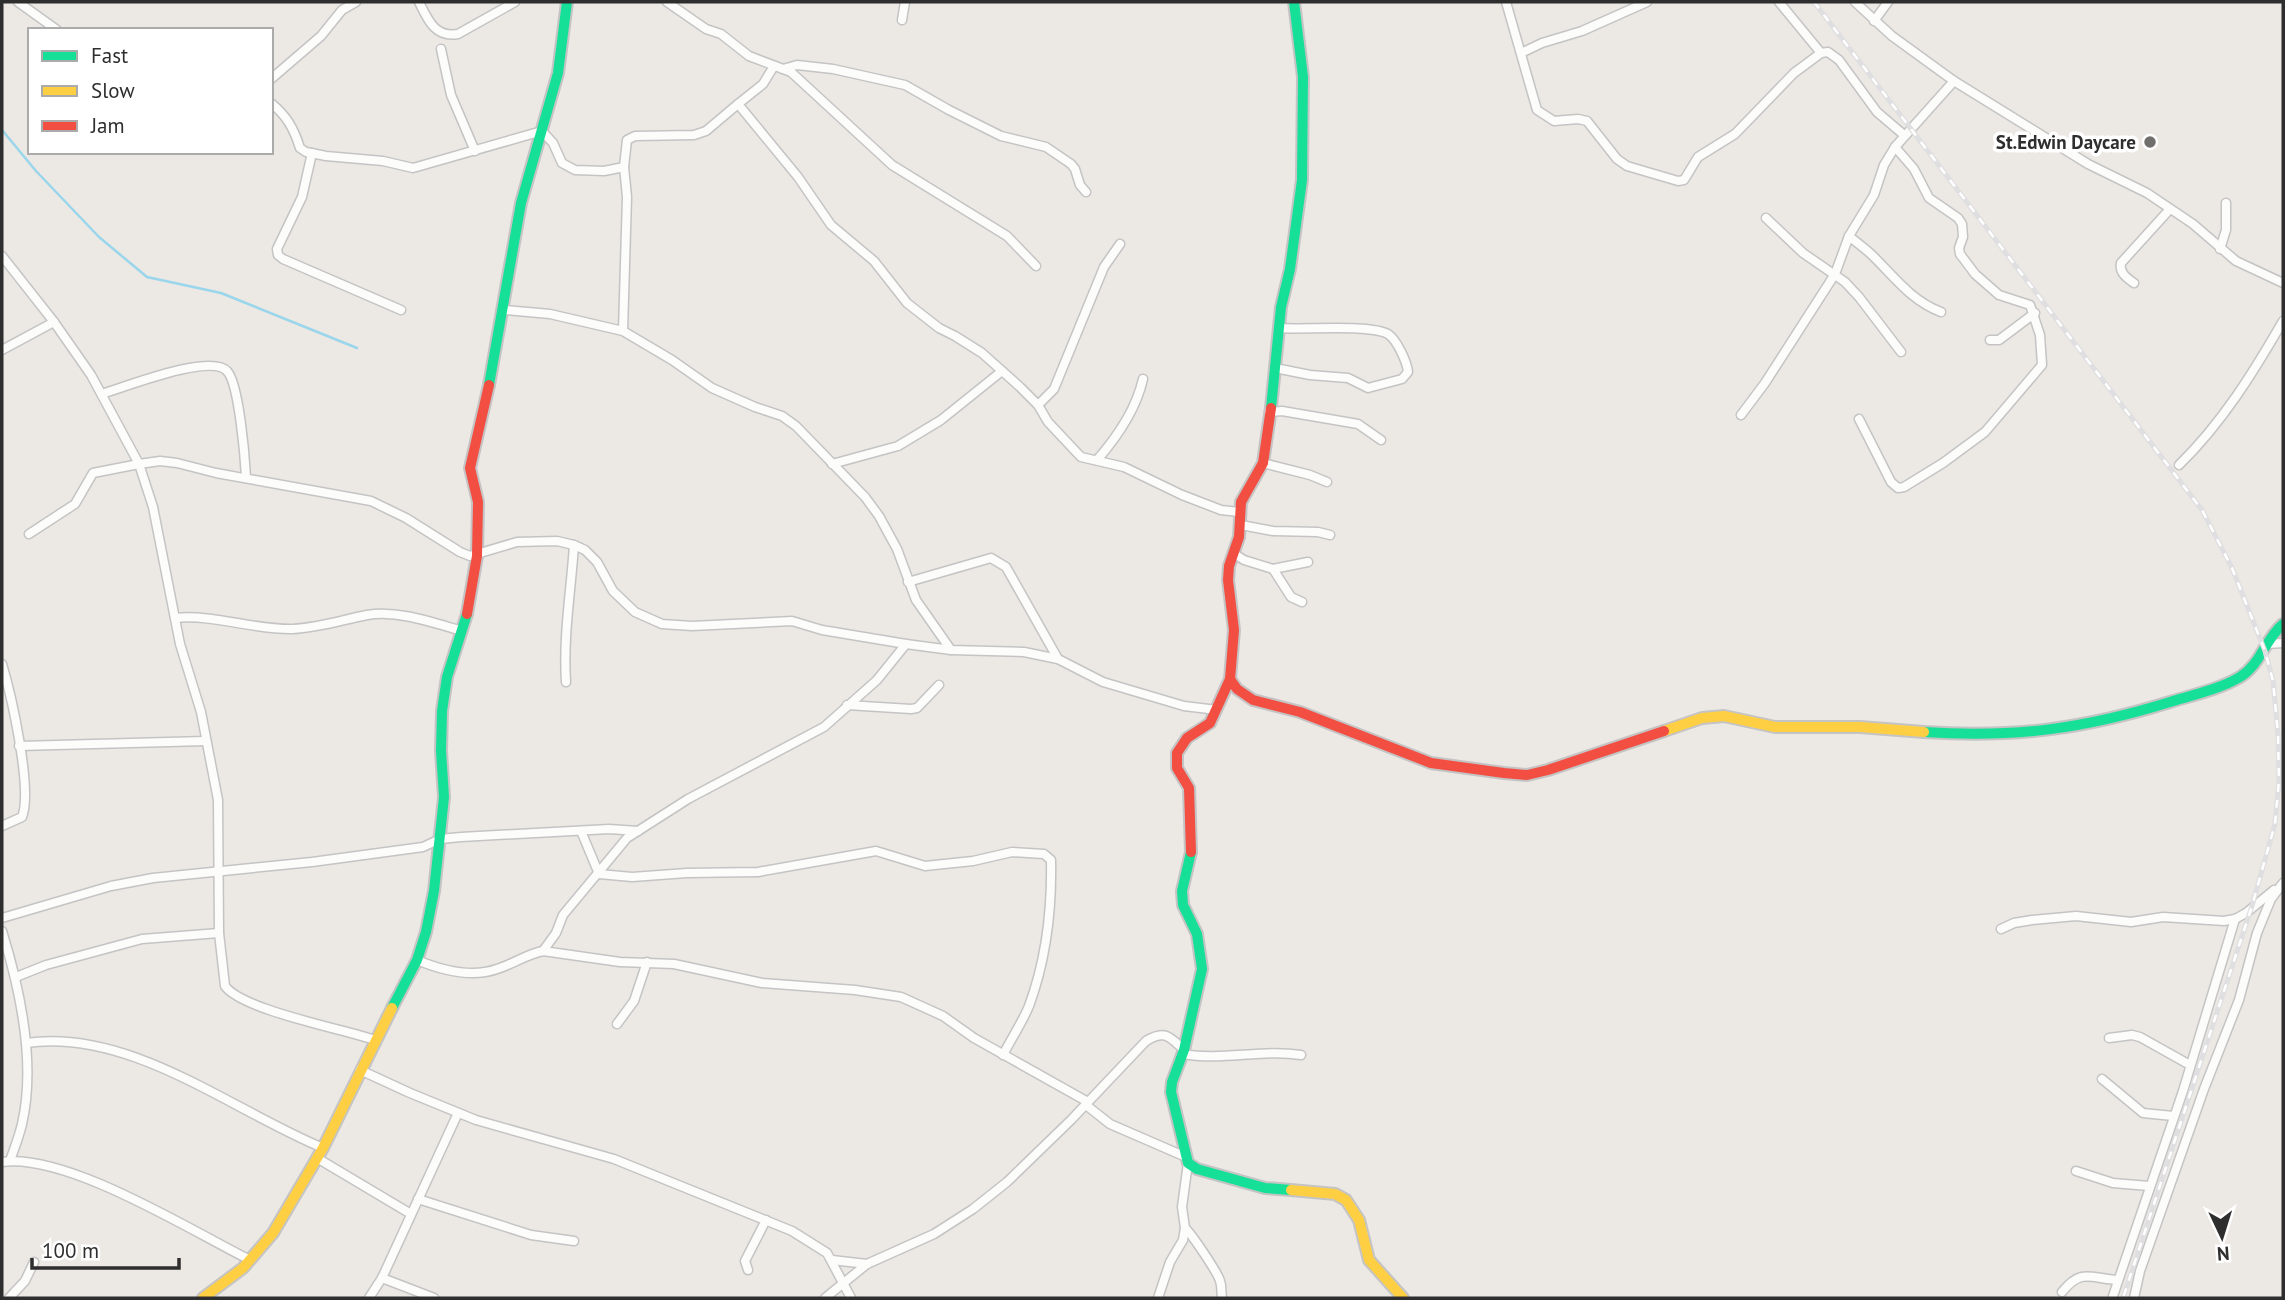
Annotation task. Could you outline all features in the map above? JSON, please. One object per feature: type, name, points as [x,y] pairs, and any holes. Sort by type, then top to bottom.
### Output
[{"type":"street","points":[[18,2],[54,28]]},
{"type":"street","points":[[273,77],[321,36],[342,10],[356,2]]},
{"type":"street","points":[[419,2],[436,30],[443,35],[458,34],[515,2]]},
{"type":"street","points":[[203,1298],[250,1260],[273,1233],[320,1153],[417,960],[431,904],[440,839],[444,797],[442,711],[447,677],[468,612],[477,556],[478,502],[470,468],[471,458],[487,400],[505,310],[521,203],[558,73],[567,2]]},
{"type":"street","points":[[667,2],[750,56],[791,72],[892,165],[1007,236],[1035,266]]},
{"type":"street","points":[[902,20],[905,2]]},
{"type":"street","points":[[1158,1298],[1170,1262],[1183,1240],[1185,1228],[1182,1207],[1187,1160],[1171,1092],[1172,1082],[1184,1052],[1202,969],[1197,934],[1183,905],[1182,891],[1191,857],[1189,788],[1177,768],[1177,753],[1187,738],[1210,723],[1230,679],[1234,630],[1228,580],[1233,552],[1240,537],[1241,502],[1263,463],[1281,307],[1290,269],[1302,180],[1303,77],[1294,2]]},
{"type":"street","points":[[1506,2],[1536,110],[1554,121],[1587,121],[1617,159],[1627,166],[1678,181],[1684,180],[1698,157],[1735,134],[1794,73],[1821,53],[1833,54],[1877,113],[1904,135]]},
{"type":"street","points":[[1521,53],[1542,43],[1582,32],[1647,2]]},
{"type":"street","points":[[1779,2],[1821,53]]},
{"type":"street","points":[[1855,2],[1874,21],[1954,81],[2088,164],[2147,193],[2207,235],[2220,249],[2244,266],[2283,283]]},
{"type":"street","points":[[1874,21],[1888,2]]},
{"type":"street","points":[[441,49],[451,95],[475,151]]},
{"type":"street","points":[[623,331],[626,197],[624,167],[627,140],[635,136],[694,135],[706,131],[763,84],[778,67],[797,65],[833,69],[905,85],[1000,136],[1046,147],[1071,164],[1086,192]]},
{"type":"street","points":[[1741,415],[1765,383],[1835,274],[1849,236],[1874,195],[1884,165],[1904,135],[1954,81]]},
{"type":"street","points":[[738,104],[798,177],[831,225],[874,261],[907,303],[939,328],[956,335],[1002,371],[1038,405],[1048,422],[1081,457],[1124,467],[1182,495],[1221,510],[1239,512]]},
{"type":"street","points":[[273,105],[295,130],[300,148],[312,153],[413,167],[542,131]]},
{"type":"street","points":[[542,131],[553,143],[562,163],[575,170],[604,171],[624,167]]},
{"type":"street","points":[[1860,419],[1882,466],[1895,486],[1905,487],[1985,432],[2039,372],[2042,365],[2043,352],[2035,313],[2030,305],[1999,295],[1975,274],[1960,254],[1962,224],[1958,218],[1929,198],[1914,169],[1895,148]]},
{"type":"street","points":[[312,153],[302,197],[277,249],[278,254],[283,259],[401,310]]},
{"type":"street","points":[[2220,249],[2226,230],[2226,203]]},
{"type":"street","points":[[2134,283],[2122,272],[2121,264],[2170,209]]},
{"type":"street","points":[[1766,218],[1803,253],[1835,274],[1859,297],[1901,352]]},
{"type":"street","points":[[1849,236],[1874,257],[1897,283],[1929,307],[1941,312]]},
{"type":"street","points":[[1038,405],[1054,389],[1104,267],[1120,244]]},
{"type":"street","points":[[3,258],[54,322],[103,394],[139,464],[160,533],[180,644],[201,712],[218,800],[219,933],[224,980],[230,993],[280,1013],[375,1041]]},
{"type":"street","points":[[505,310],[550,314],[623,331],[712,388],[782,416],[796,426],[865,497],[879,516],[897,549],[916,600],[951,650]]},
{"type":"street","points":[[1990,340],[1999,340],[2035,313]]},
{"type":"street","points":[[2179,465],[2199,445],[2240,394],[2283,321]]},
{"type":"street","points":[[2,350],[54,322]]},
{"type":"street","points":[[1275,368],[1310,375],[1348,377],[1368,388],[1402,379],[1408,372],[1405,361],[1388,334],[1359,330],[1280,328]]},
{"type":"street","points":[[103,394],[205,365],[226,369],[230,373],[236,398],[247,477]]},
{"type":"street","points":[[832,464],[898,446],[942,420],[1002,371]]},
{"type":"street","points":[[1097,460],[1124,427],[1139,396],[1143,379]]},
{"type":"street","points":[[1269,412],[1282,411],[1358,424],[1381,440]]},
{"type":"street","points":[[29,534],[75,504],[93,473],[160,461],[177,463],[216,473],[371,500],[470,556],[517,542],[557,541],[573,545],[597,562],[613,591],[635,612],[662,624],[692,626],[792,621],[822,630],[906,644],[951,650],[1002,650],[1058,659],[1103,682],[1184,706],[1217,710]]},
{"type":"street","points":[[1263,463],[1327,482]]},
{"type":"street","points":[[1241,525],[1273,531],[1318,532],[1330,535]]},
{"type":"street","points":[[566,682],[568,594],[573,567],[573,545]]},
{"type":"street","points":[[1233,552],[1244,560],[1273,569],[1308,562]]},
{"type":"street","points":[[908,582],[966,566],[978,559],[991,558],[1006,567],[1058,659]]},
{"type":"street","points":[[1273,569],[1291,597],[1302,602]]},
{"type":"street","points":[[175,618],[208,617],[290,629],[332,624],[366,615],[393,614],[461,631]]},
{"type":"street","points":[[1230,679],[1237,689],[1253,700],[1300,712],[1431,763],[1527,775],[1568,764],[1702,718],[1724,716],[1786,727],[1860,727],[1970,735],[2032,732],[2091,724],[2201,693],[2240,677],[2254,666],[2273,632],[2283,624]]},
{"type":"street","points":[[2268,644],[2283,643]]},
{"type":"street","points":[[543,951],[556,933],[563,915],[599,874],[619,846],[688,799],[824,727],[877,680],[906,644]]},
{"type":"street","points":[[2,664],[5,692],[24,776],[25,809],[22,817],[2,826]]},
{"type":"street","points":[[847,705],[917,708],[939,685]]},
{"type":"street","points":[[19,746],[206,741]]},
{"type":"street","points":[[581,831],[599,874]]},
{"type":"street","points":[[2,918],[111,886],[155,877],[219,873],[401,850],[423,847],[440,839],[581,831],[638,831]]},
{"type":"street","points":[[599,874],[632,877],[758,872],[876,851],[925,866],[973,861],[1012,852],[1045,854],[1051,860],[1051,880],[1043,957],[1028,1007],[1003,1055]]},
{"type":"street","points":[[2001,929],[2014,923],[2076,916],[2131,922],[2163,917],[2224,921],[2235,919],[2281,885]]},
{"type":"street","points":[[2134,1298],[2140,1271],[2204,1089],[2239,1000],[2257,933],[2271,899],[2281,885]]},
{"type":"street","points":[[2113,1296],[2190,1065],[2235,919]]},
{"type":"street","points":[[2,931],[16,977],[26,1043],[22,1123],[6,1161],[33,1162],[85,1177],[250,1260]]},
{"type":"street","points":[[16,977],[46,965],[142,939],[219,933]]},
{"type":"street","points":[[417,960],[443,970],[478,973],[496,970],[532,953],[543,951],[620,962],[674,964],[762,983],[855,990],[901,997],[943,1016],[1003,1055],[1087,1103],[1110,1124],[1187,1160],[1197,1169],[1265,1188],[1335,1194],[1346,1200],[1359,1220],[1369,1260],[1403,1298]]},
{"type":"street","points":[[617,1024],[634,1001],[647,962]]},
{"type":"street","points":[[825,1298],[867,1264],[934,1234],[973,1209],[1007,1182],[1156,1034],[1165,1035],[1184,1052],[1203,1057],[1256,1052],[1301,1055]]},
{"type":"street","points":[[2109,1038],[2132,1035],[2140,1037],[2190,1065]]},
{"type":"street","points":[[26,1043],[49,1040],[89,1044],[173,1072],[287,1133],[411,1214]]},
{"type":"street","points":[[360,1070],[458,1113],[614,1159],[792,1231],[819,1246],[832,1260],[842,1284],[852,1298]]},
{"type":"street","points":[[2102,1079],[2144,1113],[2173,1116]]},
{"type":"street","points":[[369,1298],[382,1278],[458,1113]]},
{"type":"street","points":[[2076,1171],[2113,1183],[2149,1186]]},
{"type":"street","points":[[418,1199],[531,1235],[574,1241]]},
{"type":"street","points":[[748,1270],[746,1261],[766,1220]]},
{"type":"street","points":[[1185,1228],[1214,1267],[1220,1280],[1222,1298]]},
{"type":"street","points":[[832,1260],[867,1264]]},
{"type":"street","points":[[9,1298],[24,1281],[34,1262]]},
{"type":"street","points":[[2062,1292],[2072,1280],[2080,1277],[2118,1280]]},
{"type":"street","points":[[382,1278],[434,1298]]},
{"type":"waterway","points":[[2,130],[36,171],[99,237],[147,277],[221,293],[357,348]]},
{"type":"railway","points":[[1814,2],[2202,510],[2232,568],[2265,651],[2273,681],[2279,780],[2275,824],[2252,906],[2123,1298]]},
{"type":"traffic: fast","points":[[489,385],[521,203],[558,73],[567,2]]},
{"type":"traffic: fast","points":[[1271,408],[1281,307],[1290,269],[1302,180],[1303,77],[1294,2]]},
{"type":"traffic: fast","points":[[392,1008],[417,960],[434,891],[444,797],[442,711],[447,677],[467,614]]},
{"type":"traffic: fast","points":[[1924,732],[1989,734],[2078,725],[2197,694],[2224,685],[2247,672],[2283,624]]},
{"type":"traffic: fast","points":[[1191,852],[1182,891],[1183,905],[1197,934],[1202,969],[1184,1050],[1171,1092],[1188,1163],[1197,1169],[1265,1188],[1291,1190]]},
{"type":"traffic: slow","points":[[1664,731],[1702,718],[1724,716],[1775,727],[1860,727],[1924,732]]},
{"type":"traffic: slow","points":[[203,1298],[243,1268],[273,1233],[323,1148],[392,1008]]},
{"type":"traffic: slow","points":[[1291,1190],[1335,1194],[1346,1200],[1359,1220],[1369,1260],[1403,1298]]},
{"type":"traffic: jam","points":[[467,614],[477,556],[478,502],[470,468],[489,385]]},
{"type":"traffic: jam","points":[[1191,852],[1189,788],[1177,768],[1177,753],[1187,738],[1210,723],[1230,679],[1234,630],[1229,566],[1239,537],[1241,502],[1263,463],[1271,408]]},
{"type":"traffic: jam","points":[[1230,679],[1237,689],[1253,700],[1300,712],[1431,763],[1504,773],[1527,775],[1548,770],[1664,731]]},
{"type":"place","name":"St.Edwin Daycare","points":[[2150,142]]}]
